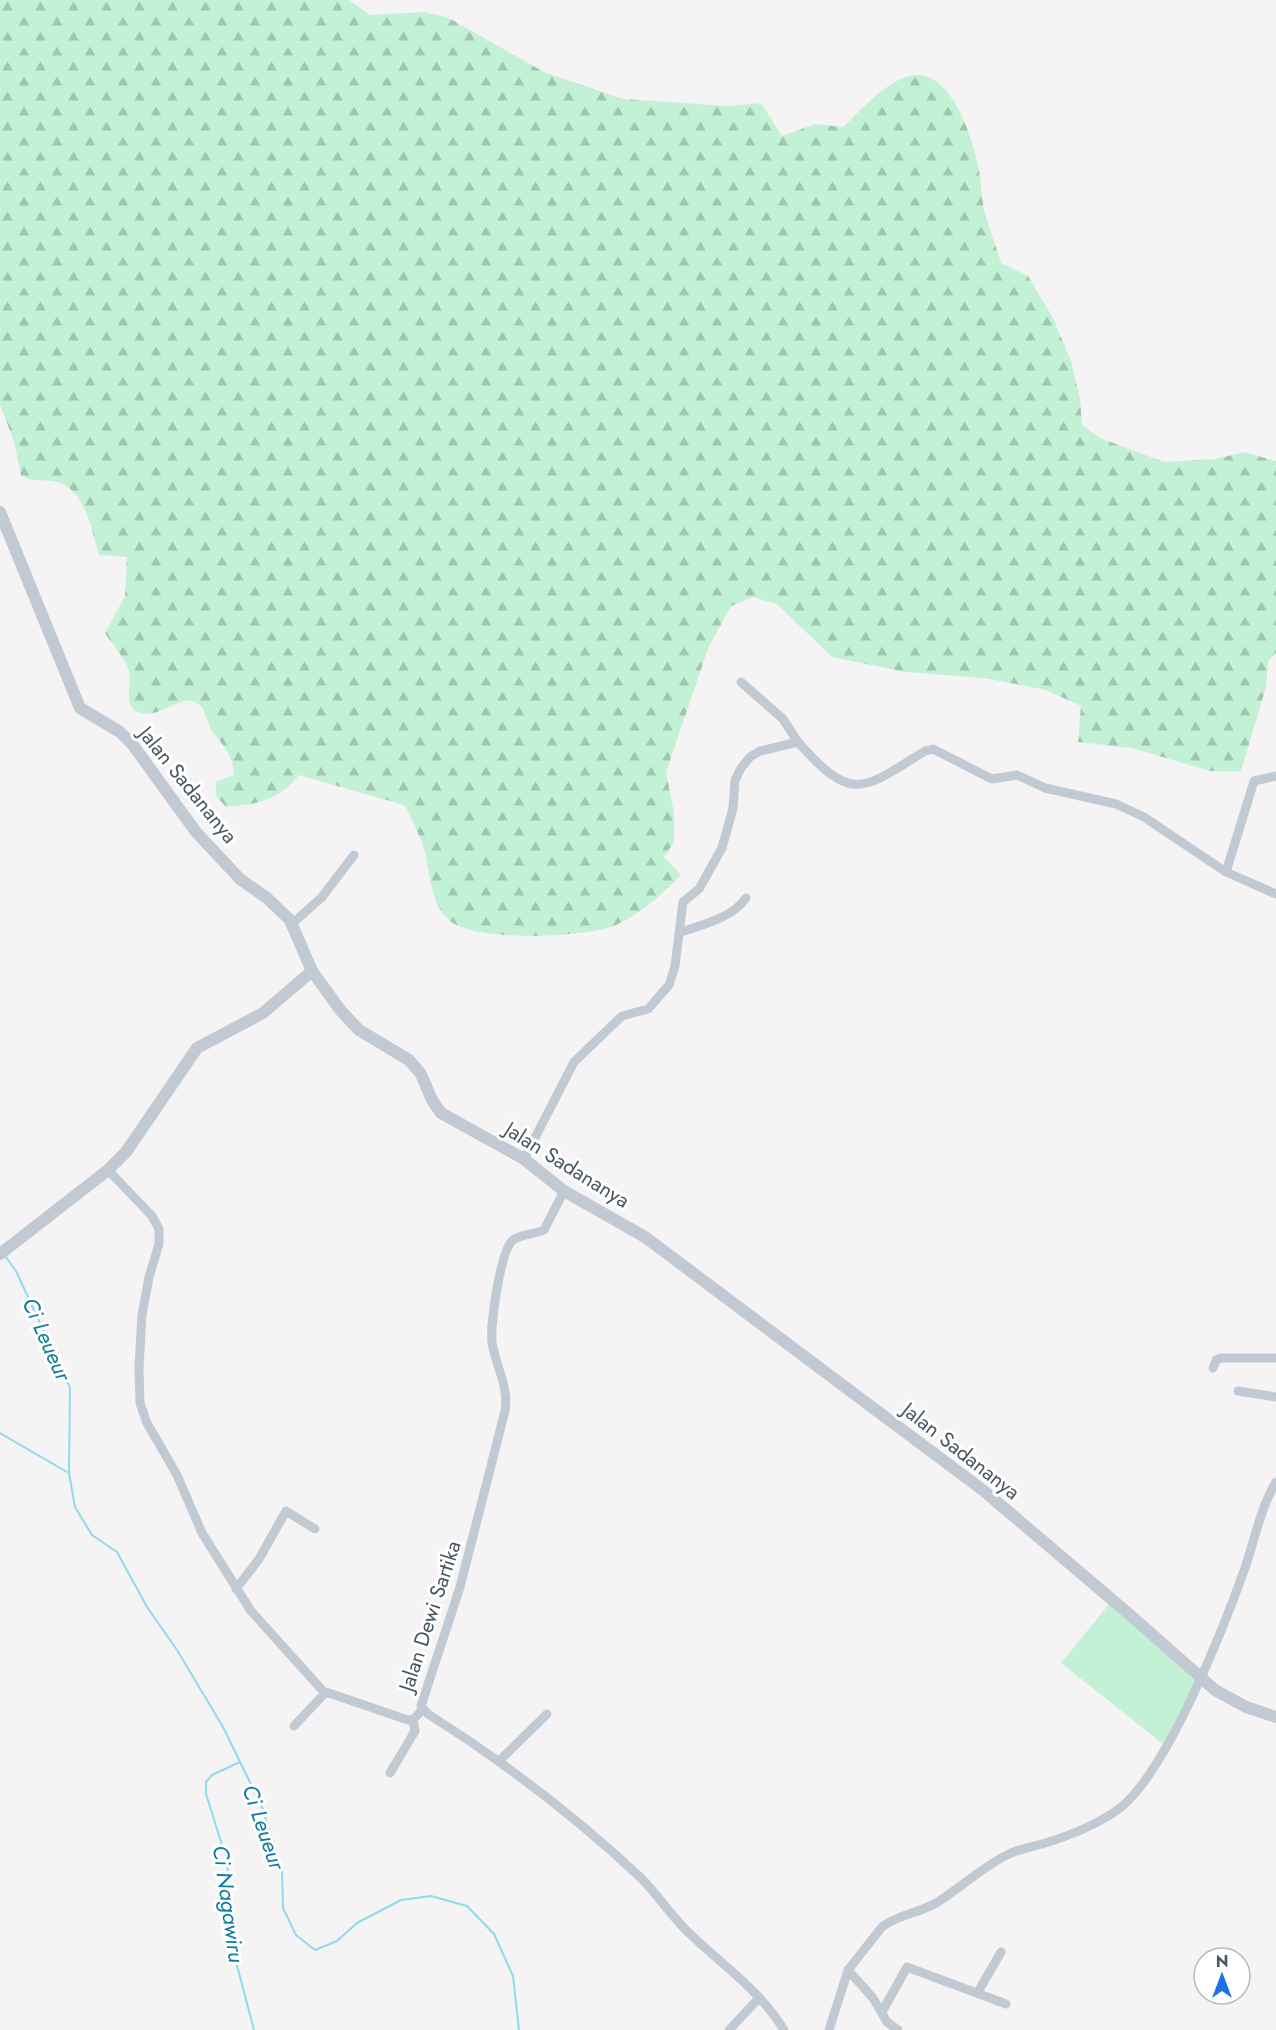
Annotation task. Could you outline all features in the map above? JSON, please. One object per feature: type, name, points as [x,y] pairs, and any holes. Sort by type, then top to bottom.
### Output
[{"type":"street","name":"Jalan Sadananya","points":[[0,512],[80,708],[120,732],[133,745],[196,832],[240,879],[267,898],[292,924],[312,971],[359,1030],[401,1054],[416,1067],[441,1113],[524,1159],[564,1191],[645,1237],[984,1491],[1228,1699],[1276,1717]]},
{"type":"street","points":[[741,682],[783,719],[798,742],[825,770],[848,785],[876,780],[931,749],[992,779],[1017,775],[1045,788],[1116,804],[1144,817],[1226,872],[1276,894]]},
{"type":"street","points":[[524,1159],[574,1062],[622,1016],[648,1009],[669,985],[681,932],[683,902],[699,889],[722,848],[734,808],[735,780],[741,768],[750,757],[760,751],[798,742]]},
{"type":"street","points":[[1226,872],[1254,781],[1276,776]]},
{"type":"street","points":[[292,924],[322,897],[354,855]]},
{"type":"street","points":[[681,932],[721,918],[741,906],[746,898]]},
{"type":"street","points":[[0,1254],[108,1170],[126,1152],[191,1054],[207,1042],[263,1013],[312,971]]},
{"type":"street","points":[[108,1170],[152,1216],[160,1236],[142,1315],[139,1367],[140,1403],[147,1422],[177,1475],[202,1533],[251,1611],[325,1694],[413,1720]]},
{"type":"street","name":"Jalan Dewi Sartika","points":[[564,1191],[544,1230],[518,1238],[510,1244],[500,1274],[492,1338],[505,1390],[505,1411],[460,1587],[420,1702],[422,1710],[499,1761],[593,1834],[654,1891],[682,1926],[759,1998],[784,2030]]},
{"type":"street","points":[[1213,1368],[1216,1360],[1221,1358],[1276,1358]]},
{"type":"street","points":[[1238,1391],[1276,1397]]},
{"type":"street","points":[[830,2030],[848,1971],[869,1940],[888,1922],[915,1914],[936,1903],[1013,1852],[1077,1832],[1122,1806],[1152,1770],[1223,1628],[1250,1556],[1265,1503],[1276,1482]]},
{"type":"street","points":[[236,1589],[259,1559],[286,1511],[315,1529]]},
{"type":"street","points":[[294,1726],[325,1694]]},
{"type":"street","points":[[413,1720],[422,1710]]},
{"type":"street","points":[[499,1761],[547,1714]]},
{"type":"street","points":[[390,1773],[415,1731],[413,1720]]},
{"type":"street","points":[[978,1992],[1001,1952]]},
{"type":"street","points":[[882,2012],[907,1967],[1006,2004]]},
{"type":"street","points":[[848,1971],[873,1998],[887,2022],[898,2030]]},
{"type":"street","points":[[729,2030],[759,1998]]},
{"type":"green space","points":[[0,0],[349,0],[370,15],[423,12],[447,17],[544,72],[623,99],[729,106],[761,103],[782,136],[815,124],[843,127],[886,87],[895,82],[919,75],[933,79],[945,89],[955,103],[970,135],[978,164],[984,210],[1001,263],[1028,276],[1053,318],[1071,361],[1080,399],[1082,425],[1100,438],[1164,462],[1216,459],[1244,452],[1276,461],[1276,653],[1268,661],[1266,687],[1241,771],[1210,771],[1132,748],[1078,742],[1081,706],[1046,690],[984,678],[906,672],[832,657],[777,604],[753,597],[731,606],[709,646],[666,772],[674,813],[674,842],[664,857],[681,875],[651,903],[616,925],[581,933],[530,936],[480,932],[461,927],[448,919],[437,903],[422,842],[404,805],[299,775],[283,791],[267,800],[226,807],[216,796],[216,782],[234,775],[232,762],[212,731],[201,706],[187,701],[144,714],[136,711],[130,702],[128,668],[105,633],[125,596],[127,557],[99,555],[86,512],[75,493],[67,486],[52,481],[25,478],[21,475],[14,441],[0,405]]},
{"type":"green space","points":[[1110,1603],[1196,1682],[1163,1744],[1061,1663]]},
{"type":"waterway","name":"Ci Leueur","points":[[5,1256],[16,1271],[70,1388],[69,1473],[75,1507],[92,1535],[117,1552],[147,1607],[177,1650],[223,1727],[262,1807],[282,1870],[283,1908],[296,1935],[315,1950],[337,1941],[357,1923],[401,1900],[431,1896],[467,1906],[494,1934],[513,1976],[519,2030]]},
{"type":"waterway","name":"Ci Leueur","points":[[0,1433],[67,1472]]},
{"type":"waterway","name":"Ci Nagawiru","points":[[240,1762],[212,1775],[206,1782],[206,1794],[227,1861],[234,1954],[254,2030]]}]
